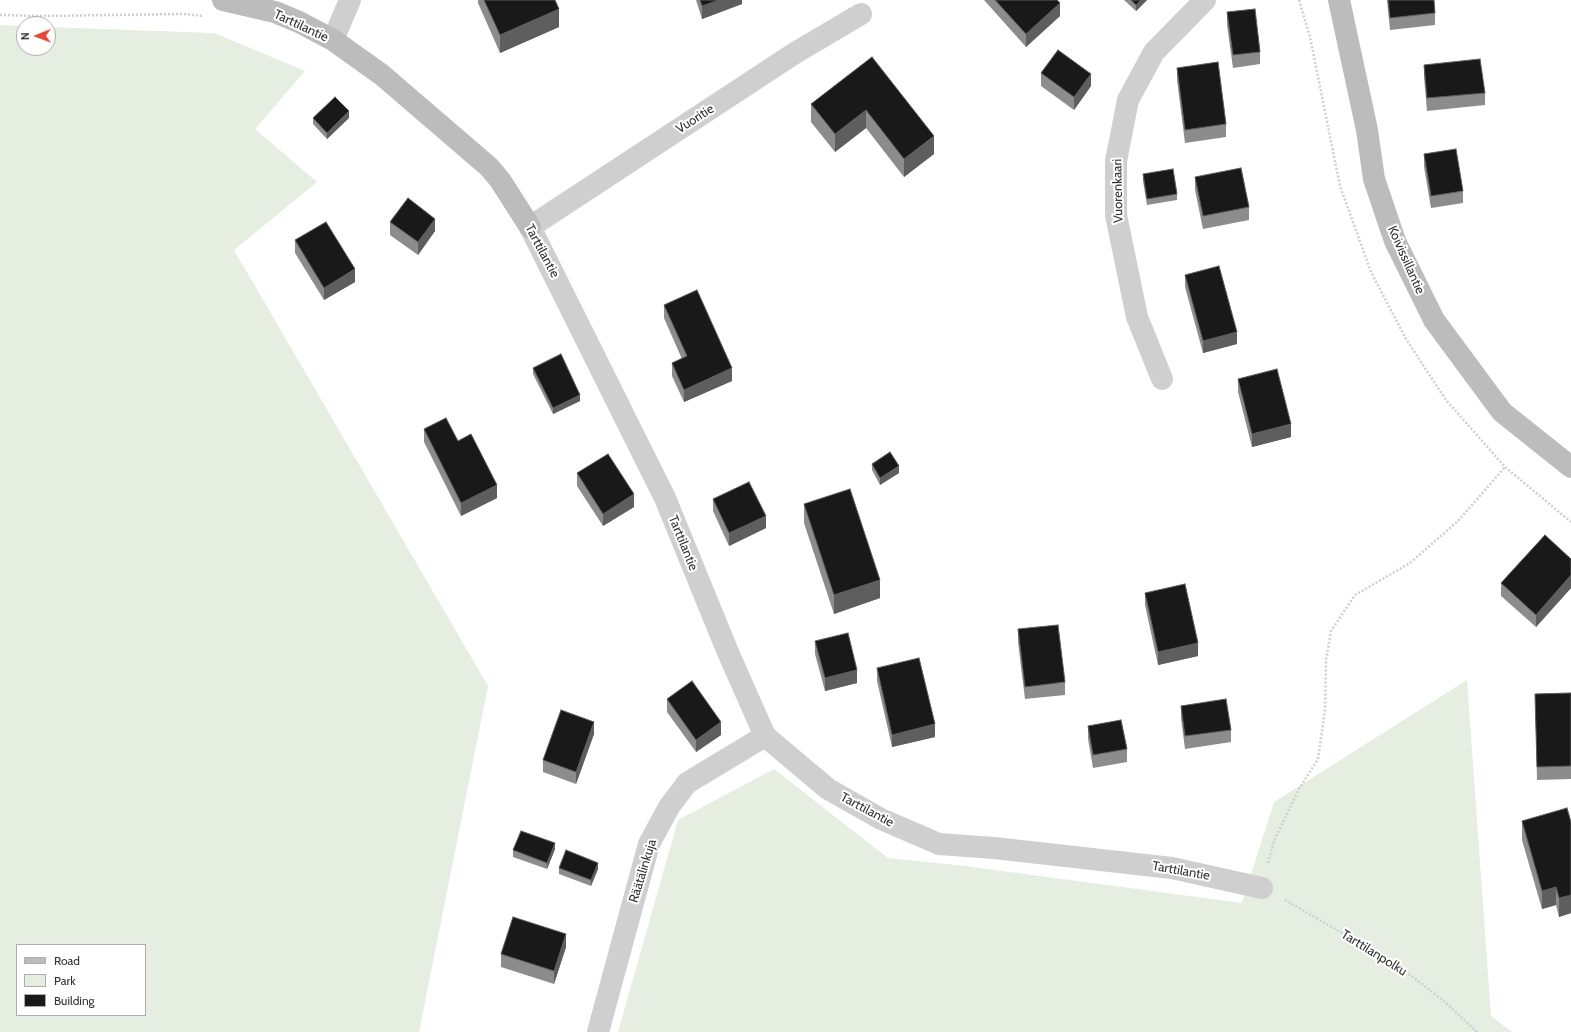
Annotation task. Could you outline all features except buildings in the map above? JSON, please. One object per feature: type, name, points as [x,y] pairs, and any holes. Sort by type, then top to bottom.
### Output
[{"type":"street","name":"Tarttilantie","points":[[223,0],[275,12],[299,22],[332,40],[382,76],[489,167],[500,180],[530,227],[665,498],[727,650],[765,736],[828,789],[880,820],[939,844],[994,848],[1172,868],[1262,888]]},
{"type":"street","points":[[332,40],[350,0]]},
{"type":"street","name":"Vuorenkaari","points":[[1162,379],[1137,317],[1116,216],[1116,161],[1128,100],[1154,52],[1205,0]]},
{"type":"street","name":"Koivissillantie","points":[[1339,0],[1367,130],[1374,178],[1395,241],[1434,320],[1502,412],[1571,467]]},
{"type":"street","name":"Vuoritie","points":[[530,227],[795,53],[861,14]]},
{"type":"street","name":"Räätälinkuja","points":[[598,1032],[649,844],[669,807],[687,783],[765,736]]},
{"type":"path","points":[[0,15],[39,16],[184,14],[207,17]]},
{"type":"path","points":[[1262,888],[1274,841],[1299,789],[1318,759],[1325,710],[1326,660],[1330,631],[1354,595],[1410,563],[1458,521],[1505,467]]},
{"type":"path","name":"Tarttilanpolku","points":[[1262,888],[1396,964],[1445,1002],[1476,1032]]},
{"type":"green space","points":[[0,25],[16,26],[16,56],[56,56],[56,27],[214,33],[305,71],[255,129],[317,182],[234,250],[488,686],[419,1032],[0,1032]]},
{"type":"green space","points":[[1467,680],[1491,1016],[1512,1032],[618,1032],[678,820],[774,769],[888,858],[965,866],[1242,903],[1274,802]]}]
